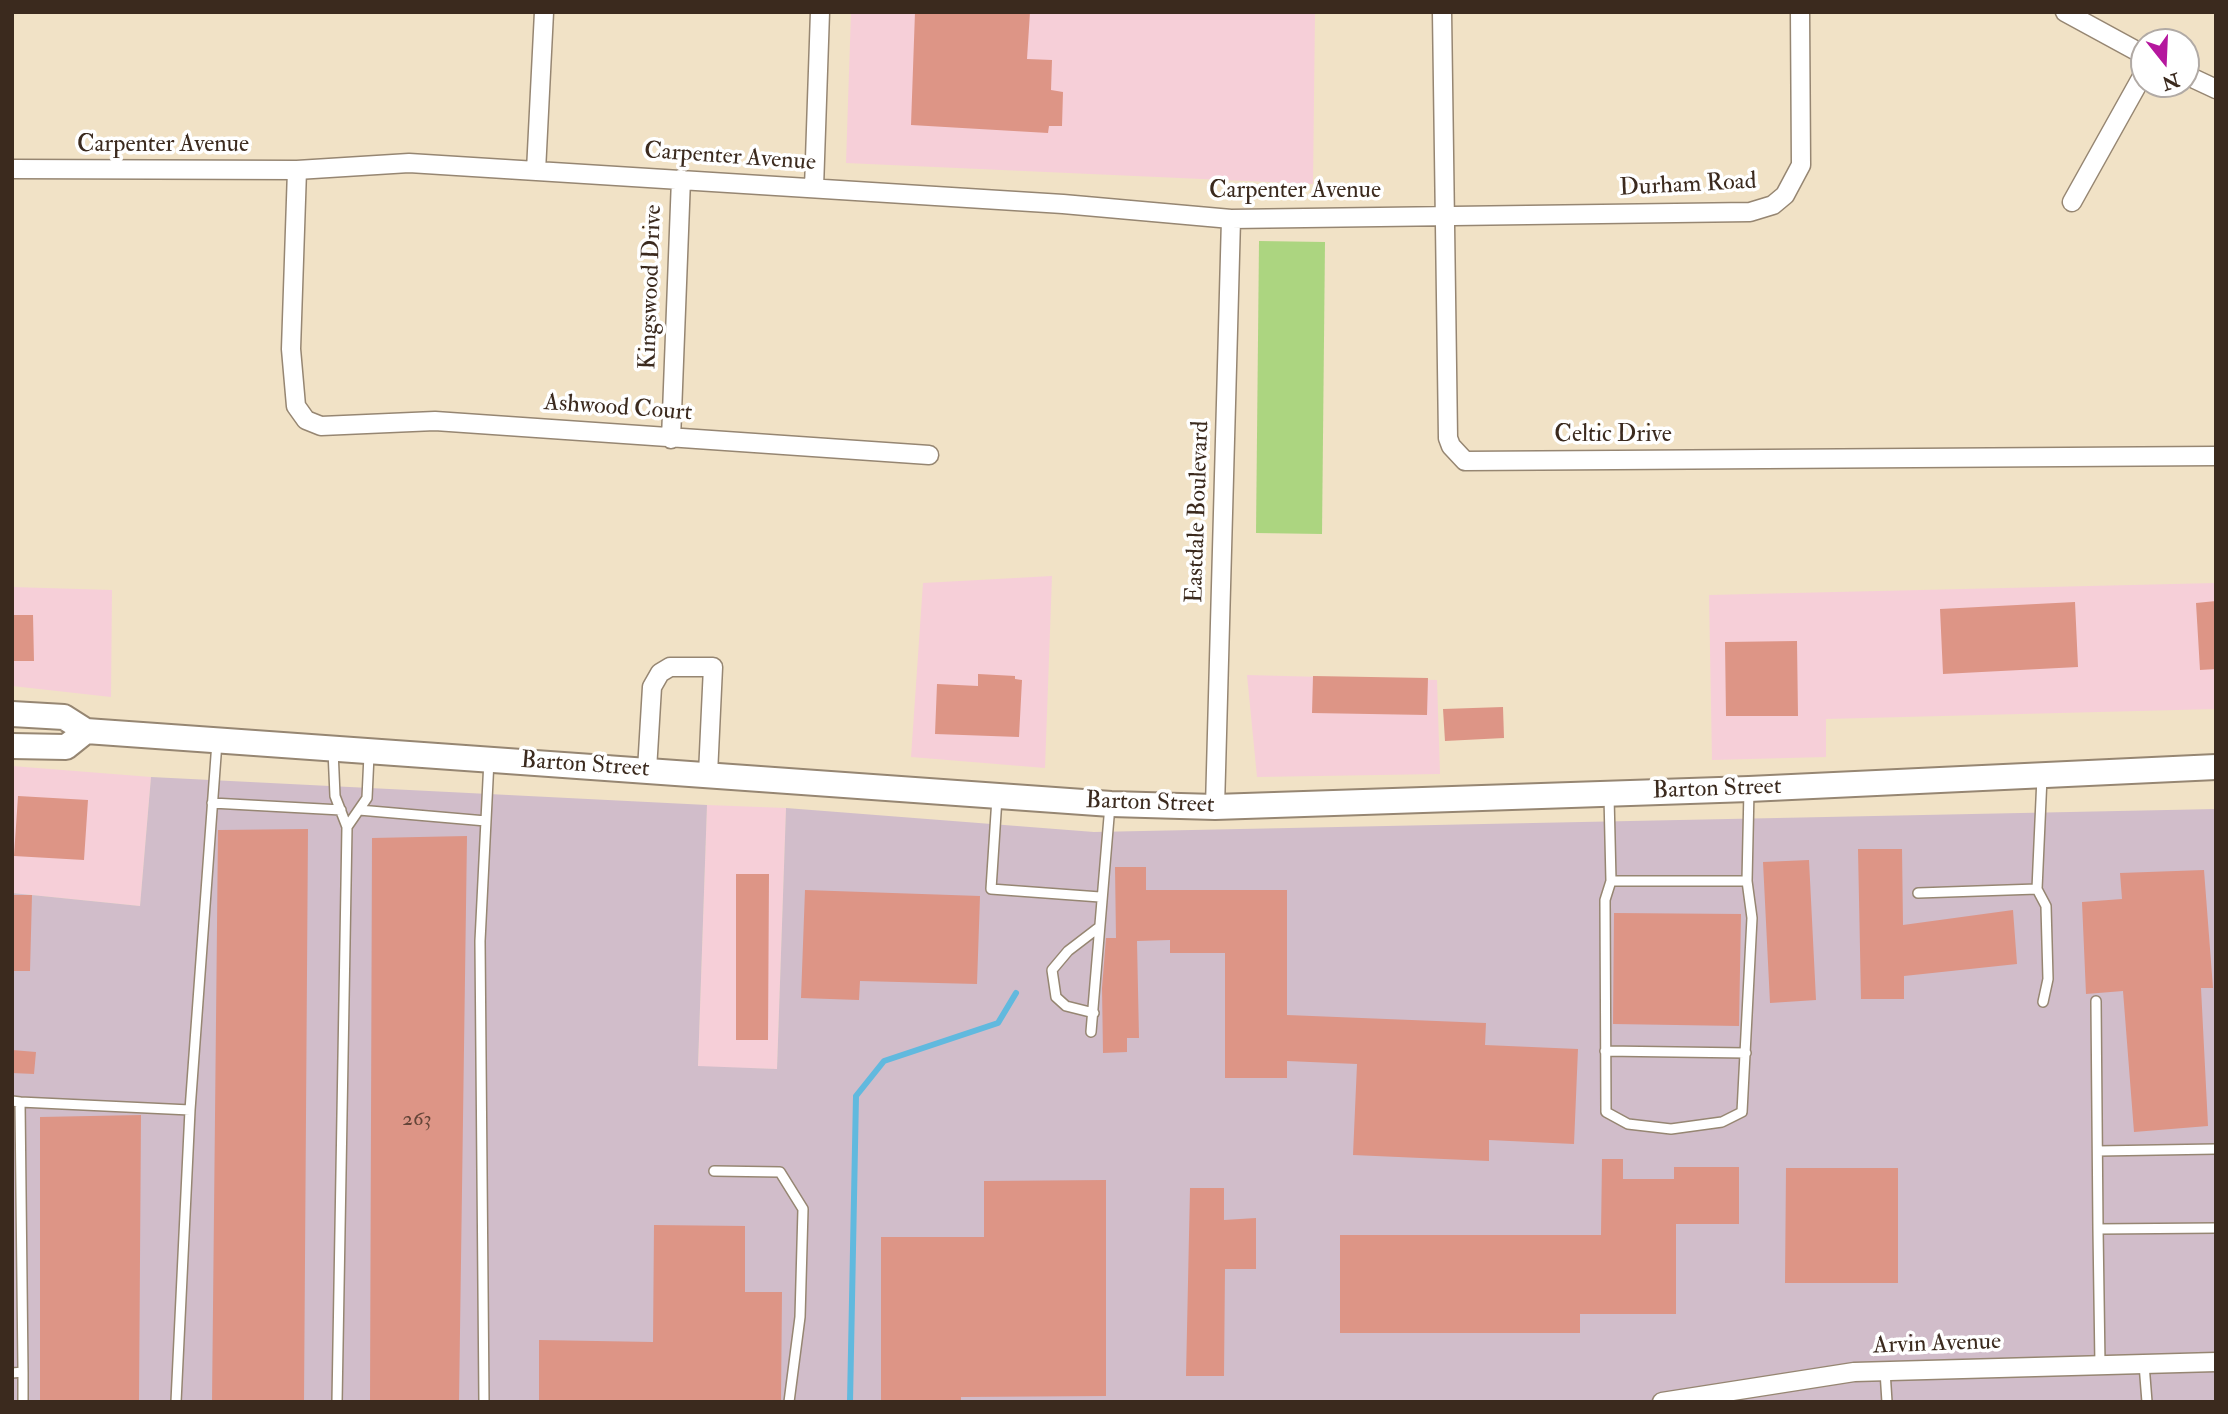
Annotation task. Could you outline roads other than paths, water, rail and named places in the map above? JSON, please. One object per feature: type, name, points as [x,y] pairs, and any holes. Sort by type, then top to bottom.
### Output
[{"type":"main road","name":"Barton Street","points":[[12,714],[64,717],[86,731],[1111,804],[1215,807],[1749,789],[2216,767]]},
{"type":"main road","points":[[12,746],[66,747],[86,731]]},
{"type":"street","points":[[536,171],[544,12]]},
{"type":"street","points":[[814,188],[820,12]]},
{"type":"street","name":"Celtic Drive","points":[[1442,12],[1448,438],[1456,454],[1465,461],[2216,456]]},
{"type":"street","name":"Durham Road","points":[[1445,216],[1750,212],[1773,205],[1785,195],[1802,159],[1800,12]]},
{"type":"street","points":[[2065,12],[2130,47]]},
{"type":"street","points":[[2200,82],[2216,89]]},
{"type":"street","points":[[2072,202],[2130,98]]},
{"type":"street","name":"Carpenter Avenue","points":[[12,169],[81,172],[297,170],[409,163],[1063,204],[1231,219],[1445,216]]},
{"type":"street","name":"Ashwood Court","points":[[297,170],[291,349],[296,406],[306,420],[321,426],[435,421],[929,455]]},
{"type":"street","name":"Kingswood Drive","points":[[671,439],[681,179]]},
{"type":"street","name":"Eastdale Boulevard","points":[[1215,807],[1231,219]]},
{"type":"street","points":[[647,770],[652,687],[660,673],[670,667],[713,667],[708,774]]},
{"type":"street","name":"Arvin Avenue","points":[[1662,1402],[1854,1372],[2216,1362]]},
{"type":"lane","points":[[176,1402],[190,1110],[217,741]]},
{"type":"lane","points":[[333,748],[335,796],[347,827],[337,1402]]},
{"type":"lane","points":[[347,827],[367,798],[370,751]]},
{"type":"lane","points":[[484,1402],[480,941],[489,760]]},
{"type":"lane","points":[[2042,775],[2037,889],[2046,906],[2048,979],[2043,1002]]},
{"type":"lane","points":[[1609,794],[1611,881],[1605,900],[1605,1112],[1628,1124],[1671,1129],[1722,1122],[1742,1112],[1752,918],[1747,881],[1749,789]]},
{"type":"lane","points":[[998,796],[991,890],[1100,897]]},
{"type":"lane","points":[[212,803],[341,810]]},
{"type":"lane","points":[[1091,1032],[1100,897],[1111,804]]},
{"type":"lane","points":[[359,810],[486,821]]},
{"type":"lane","points":[[1611,881],[1747,881]]},
{"type":"lane","points":[[1918,893],[2037,889]]},
{"type":"lane","points":[[1094,1013],[1066,1006],[1056,997],[1052,971],[1068,951],[1098,928]]},
{"type":"lane","points":[[2096,1001],[2100,1365]]},
{"type":"lane","points":[[1605,1051],[1746,1053]]},
{"type":"lane","points":[[23,1402],[16,1102],[190,1110]]},
{"type":"lane","points":[[2098,1151],[2216,1149]]},
{"type":"lane","points":[[714,1171],[780,1172],[803,1209],[800,1317],[789,1402]]},
{"type":"lane","points":[[2098,1229],[2216,1228]]},
{"type":"lane","points":[[2144,1364],[2147,1402]]},
{"type":"lane","points":[[1885,1371],[1887,1402]]},
{"type":"lane","points":[[12,1373],[23,1372]]},
{"type":"waterway","points":[[850,1402],[856,1096],[884,1061],[998,1023],[1016,993]]}]
